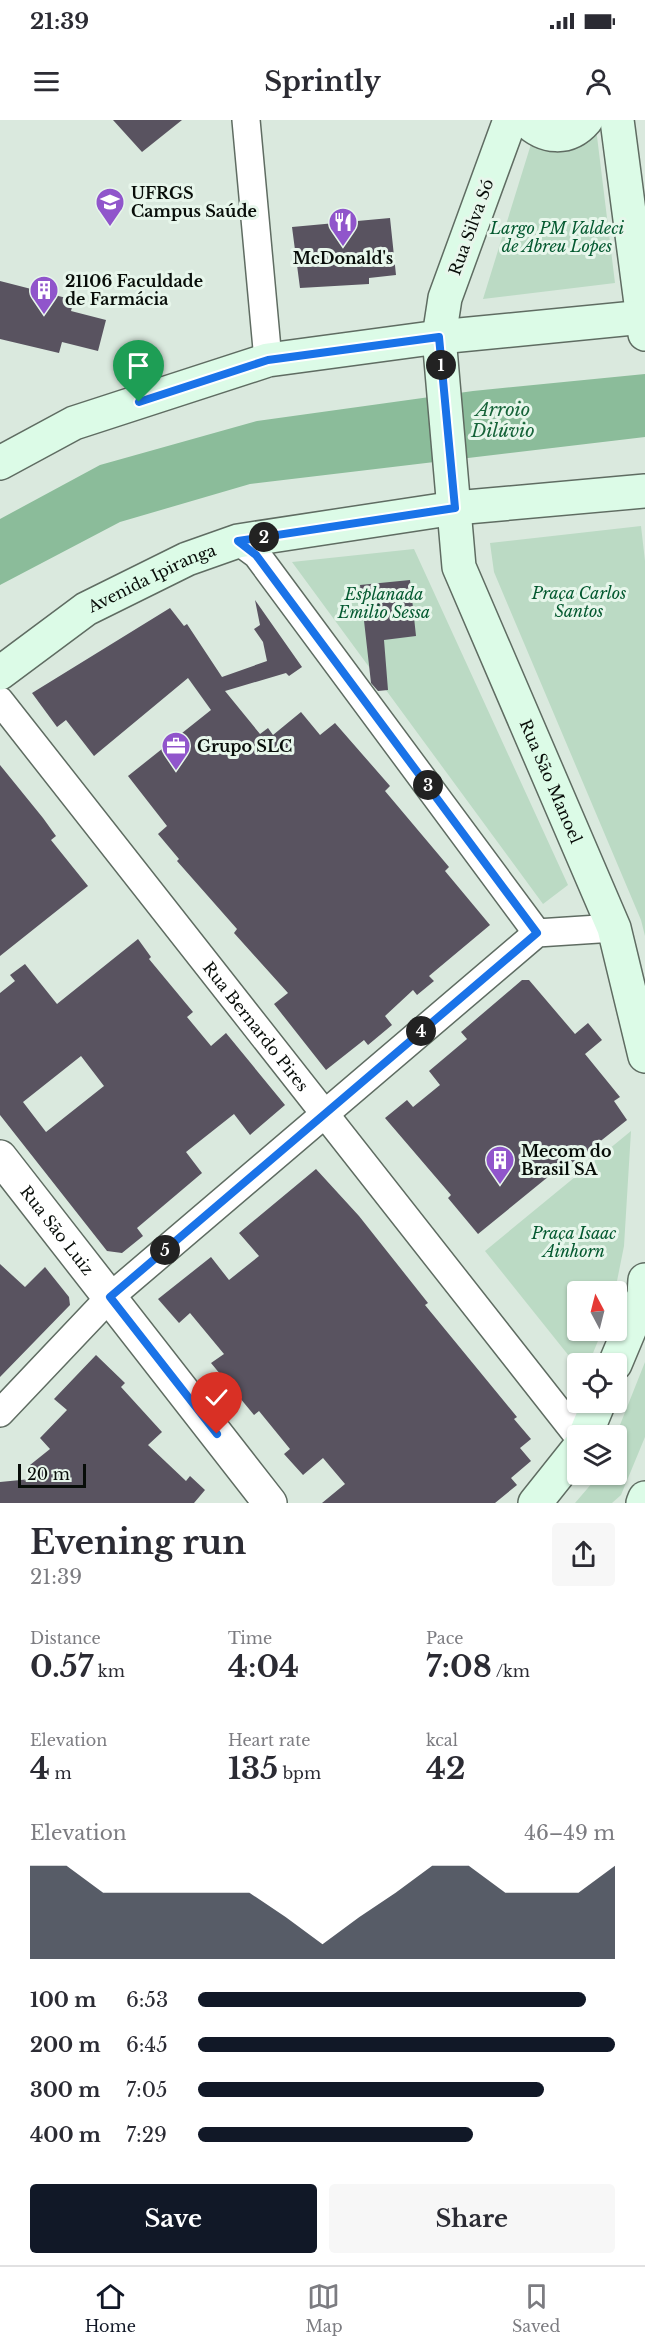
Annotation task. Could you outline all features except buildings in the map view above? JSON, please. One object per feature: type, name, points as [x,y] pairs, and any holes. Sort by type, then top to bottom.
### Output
[{"type":"main road","name":"Rua Silva Só","points":[[451,464],[439,337],[445,298],[510,120]]},
{"type":"main road","points":[[526,120],[535,129],[557,135],[570,133],[586,120]]},
{"type":"main road","points":[[0,463],[74,423],[268,360],[439,337],[644,322],[617,120]]},
{"type":"main road","name":"Rua São Manoel","points":[[451,464],[459,567],[614,928],[645,1056]]},
{"type":"main road","name":"Avenida Ipiranga","points":[[0,673],[86,609],[187,559],[238,541],[455,508],[645,491]]},
{"type":"main road","points":[[620,1353],[644,1294],[645,1280]]},
{"type":"main road","points":[[535,1503],[567,1463]]},
{"type":"main road","points":[[643,1503],[645,1498]]},
{"type":"street","points":[[246,120],[268,360]]},
{"type":"street","points":[[238,541],[256,555],[537,933]]},
{"type":"street","name":"Rua Bernardo Pires","points":[[0,701],[570,1425]]},
{"type":"street","points":[[0,1413],[110,1297],[537,933],[614,928]]},
{"type":"street","name":"Rua São Luiz","points":[[0,1157],[270,1503]]},
{"type":"green space","name":"Largo PM Valdeci de Abreu Lopes","points":[[595,120],[615,283],[483,299],[536,128]]},
{"type":"green space","name":"Praça Carlos Santos","points":[[641,526],[645,561],[645,936],[641,920],[494,572],[490,543]]},
{"type":"green space","name":"Esplanada Emilio Sessa","points":[[414,549],[568,885],[543,904],[292,562]]},
{"type":"green space","name":"Praça Isaac Ainhorn","points":[[631,1131],[624,1246],[617,1281],[567,1281],[567,1341],[598,1341],[593,1353],[567,1354],[485,1251]]},
{"type":"green space","points":[[645,1362],[645,1437],[627,1480],[627,1425],[620,1425],[625,1413],[627,1413],[627,1407]]},
{"type":"green space","points":[[590,1485],[625,1485],[621,1495],[612,1503],[575,1503]]},
{"type":"water","name":"Arroio Dilúvio","points":[[645,374],[645,437],[250,484],[120,522],[0,585],[0,519],[100,465],[257,421],[473,391]]},
{"type":"place","name":"UFRGS Campus Saúde","points":[[110,228]]},
{"type":"place","name":"McDonald's","points":[[343,248]]},
{"type":"place","name":"21106 Faculdade de Farmácia","points":[[44,316]]},
{"type":"place","name":"Grupo SLC","points":[[176,772]]},
{"type":"place","name":"Mecom do Brasil SA","points":[[500,1186]]},
{"type":"route","points":[[139,402],[268,360],[439,337],[455,508],[238,541],[256,555],[537,933],[110,1297],[217,1434]]}]
